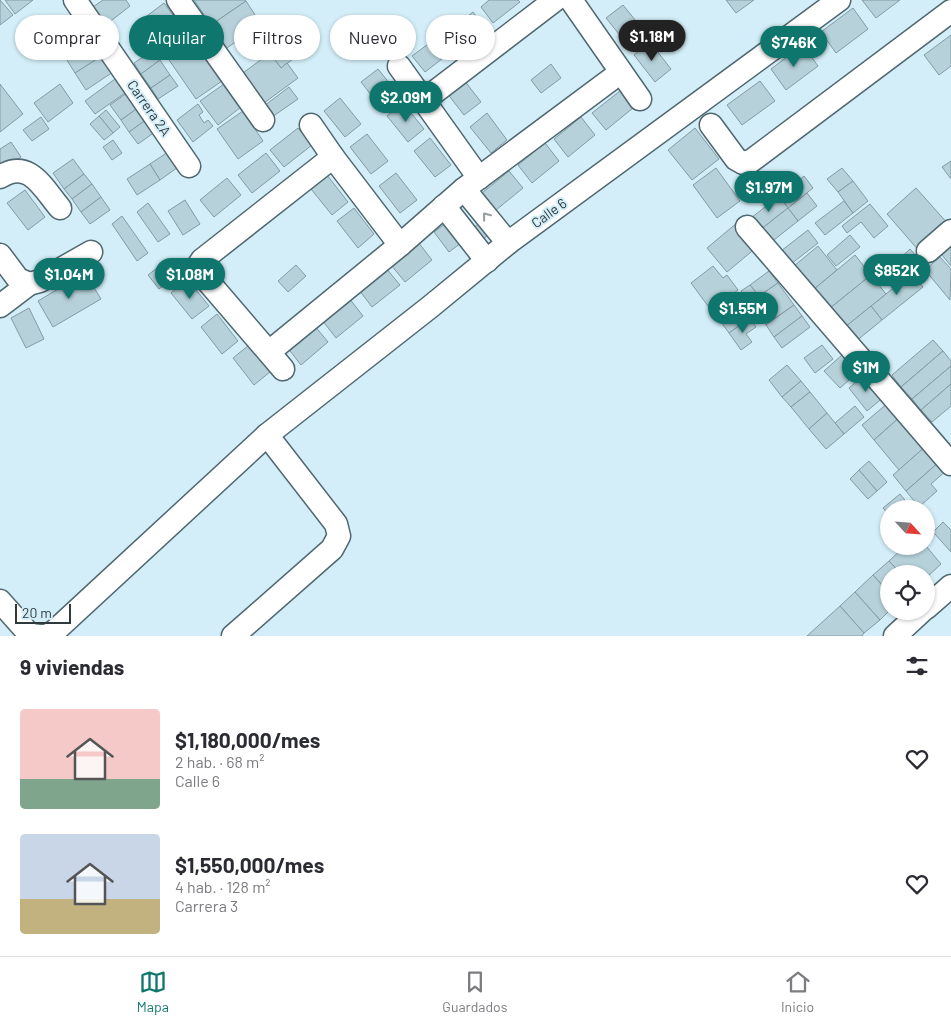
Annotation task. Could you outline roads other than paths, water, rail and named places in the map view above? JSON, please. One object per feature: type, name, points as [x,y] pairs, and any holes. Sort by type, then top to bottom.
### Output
[{"type":"street","name":"Carrera 2A","points":[[75,0],[189,166]]},
{"type":"street","points":[[178,0],[263,120]]},
{"type":"street","points":[[423,101],[555,0]]},
{"type":"street","points":[[571,0],[640,99]]},
{"type":"street","name":"Calle 6","points":[[41,636],[49,635],[57,629],[267,436],[436,315],[487,261],[508,243],[840,0]]},
{"type":"street","points":[[711,125],[736,159],[743,163],[751,161],[951,11]]},
{"type":"street","points":[[399,66],[423,101],[508,243]]},
{"type":"street","points":[[333,157],[202,260],[198,266],[198,271],[276,360],[444,206],[621,72]]},
{"type":"street","points":[[311,125],[400,245]]},
{"type":"street","points":[[0,177],[13,170],[32,175],[60,208]]},
{"type":"street","points":[[444,206],[487,261]]},
{"type":"street","points":[[747,227],[951,464]]},
{"type":"street","points":[[928,251],[951,231]]},
{"type":"street","points":[[0,306],[29,284],[40,281],[91,252]]},
{"type":"street","points":[[0,255],[18,279],[29,284]]},
{"type":"street","points":[[233,636],[332,549],[338,536],[336,524],[267,436]]},
{"type":"street","points":[[935,605],[951,586]]},
{"type":"street","points":[[0,601],[30,635],[41,636]]},
{"type":"street","points":[[895,636],[918,620]]}]
